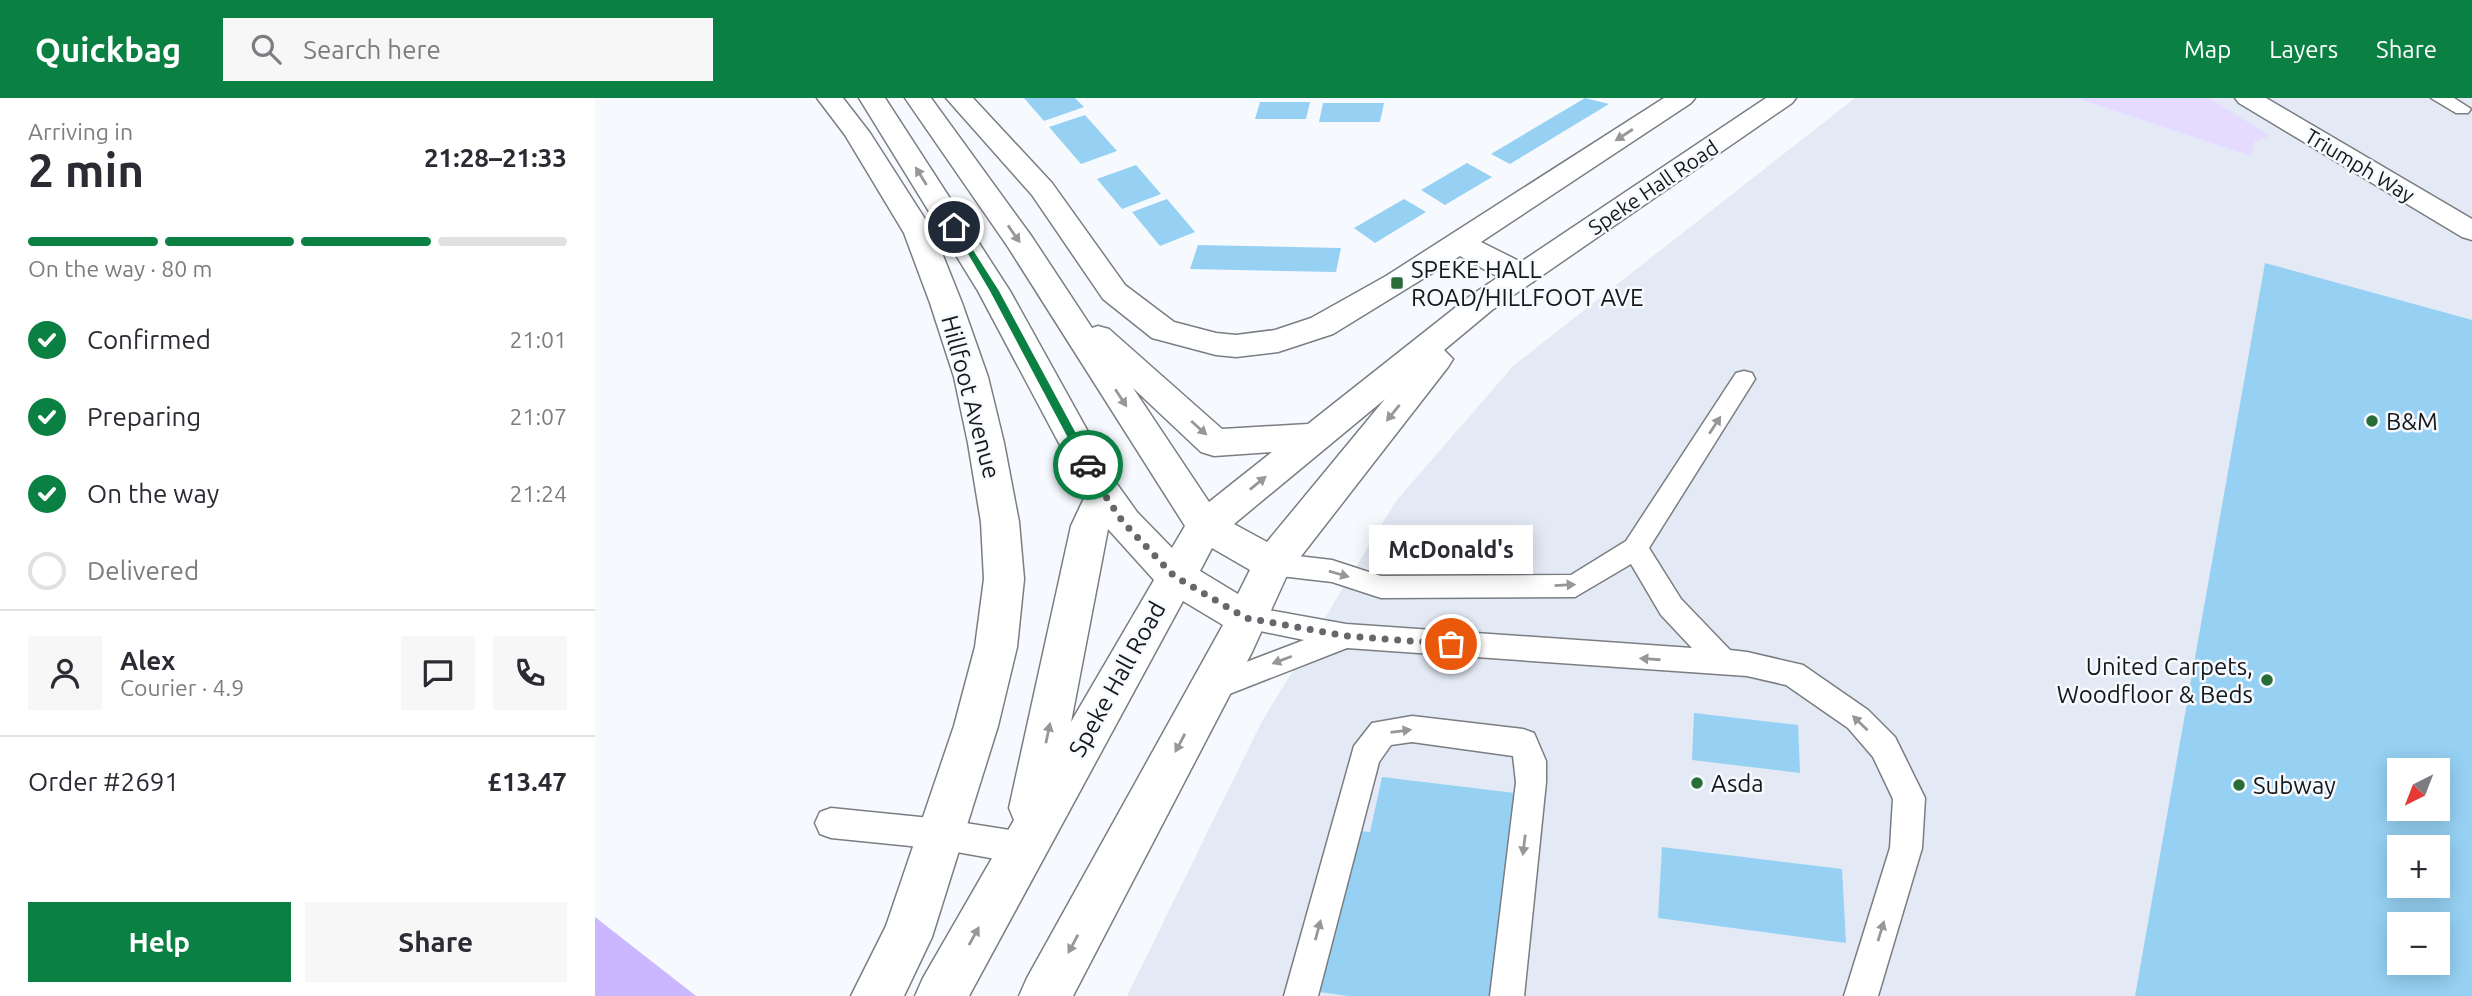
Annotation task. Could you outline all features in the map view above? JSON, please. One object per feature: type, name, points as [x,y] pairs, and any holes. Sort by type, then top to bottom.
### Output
[{"type":"main road","name":"Hillfoot Avenue","points":[[830,98],[857,134],[919,233],[971,377],[994,482],[1004,579],[996,647],[976,726],[940,834]]},
{"type":"main road","points":[[872,98],[994,291],[1104,494],[1123,522],[1174,576],[1246,618]]},
{"type":"main road","points":[[918,98],[1057,300],[1205,526],[1272,564]]},
{"type":"main road","points":[[959,98],[1042,189],[1114,292],[1163,330],[1226,345],[1278,341],[1322,326],[1397,283],[1682,98]]},
{"type":"main road","name":"Speke Hall Road","points":[[940,996],[1174,576],[1205,526],[1481,303],[1783,98]]},
{"type":"main road","name":"Triumph Way","points":[[2248,98],[2472,231]]},
{"type":"main road","points":[[1457,242],[1522,275]]},
{"type":"main road","points":[[1057,300],[1214,443],[1316,436]]},
{"type":"main road","name":"Speke Hall Road","points":[[1045,996],[1209,689],[1272,564],[1481,303]]},
{"type":"main road","points":[[1023,848],[1090,526],[1104,494]]},
{"type":"main road","points":[[877,996],[907,937],[940,834]]},
{"type":"lane","points":[[2439,98],[2462,109]]},
{"type":"lane","points":[[1272,564],[1332,571],[1381,587],[1575,586],[1635,548],[1744,379]]},
{"type":"lane","points":[[1635,548],[1671,607],[1725,664]]},
{"type":"lane","points":[[1246,618],[1346,636],[1747,664],[1793,674],[1858,719],[1884,747],[1909,798],[1906,848],[1861,996]]},
{"type":"lane","points":[[1209,689],[1346,636]]},
{"type":"lane","points":[[1301,996],[1365,756],[1383,733],[1412,729],[1523,743],[1531,761],[1531,782],[1507,996]]},
{"type":"lane","points":[[831,823],[940,834],[1023,848]]},
{"type":"shaded area","points":[[1855,98],[2472,98],[2472,996],[1127,996],[1261,723],[1396,501],[1514,365]]},
{"type":"shaded area","points":[[2076,98],[2209,98],[2270,136],[2255,141],[2251,156]]},
{"type":"shaded area","points":[[595,917],[696,996],[595,996]]},
{"type":"building","points":[[1024,98],[1075,98],[1084,107],[1044,121]]},
{"type":"building","points":[[1585,98],[1609,104],[1510,164],[1491,154]]},
{"type":"building","points":[[1260,102],[1310,102],[1306,119],[1255,119]]},
{"type":"building","points":[[1323,103],[1384,103],[1380,122],[1319,122]]},
{"type":"building","points":[[1085,115],[1117,151],[1081,164],[1049,127]]},
{"type":"building","points":[[1467,163],[1492,177],[1445,205],[1421,190]]},
{"type":"building","points":[[1136,165],[1161,194],[1122,209],[1097,179]]},
{"type":"building","points":[[1167,199],[1195,232],[1160,246],[1132,212]]},
{"type":"building","points":[[1404,199],[1426,212],[1375,243],[1354,228]]},
{"type":"building","points":[[1198,245],[1341,248],[1336,272],[1190,269]]},
{"type":"building","points":[[2265,263],[2472,320],[2472,996],[2135,996]]},
{"type":"building","points":[[1694,713],[1798,725],[1800,773],[1692,760]]},
{"type":"building","points":[[1382,777],[1523,794],[1494,996],[1348,996],[1312,991],[1351,830],[1370,832]]},
{"type":"building","points":[[1662,847],[1842,869],[1846,943],[1658,918]]},
{"type":"way so far","points":[[1088,465],[1123,522],[1174,576],[1246,618],[1346,636],[1451,644]]},
{"type":"place","name":"SPEKE HALL ROAD/HILLFOOT AVE","points":[[1397,283]]},
{"type":"place","name":"B&M","points":[[2372,421]]},
{"type":"place","name":"McDonald's","points":[[1451,644]]},
{"type":"place","name":"United Carpets, Woodfloor & Beds","points":[[2267,680]]},
{"type":"place","name":"Asda","points":[[1697,783]]},
{"type":"place","name":"Subway","points":[[2239,785]]},
{"type":"route","points":[[954,227],[994,291],[1088,465]]}]
